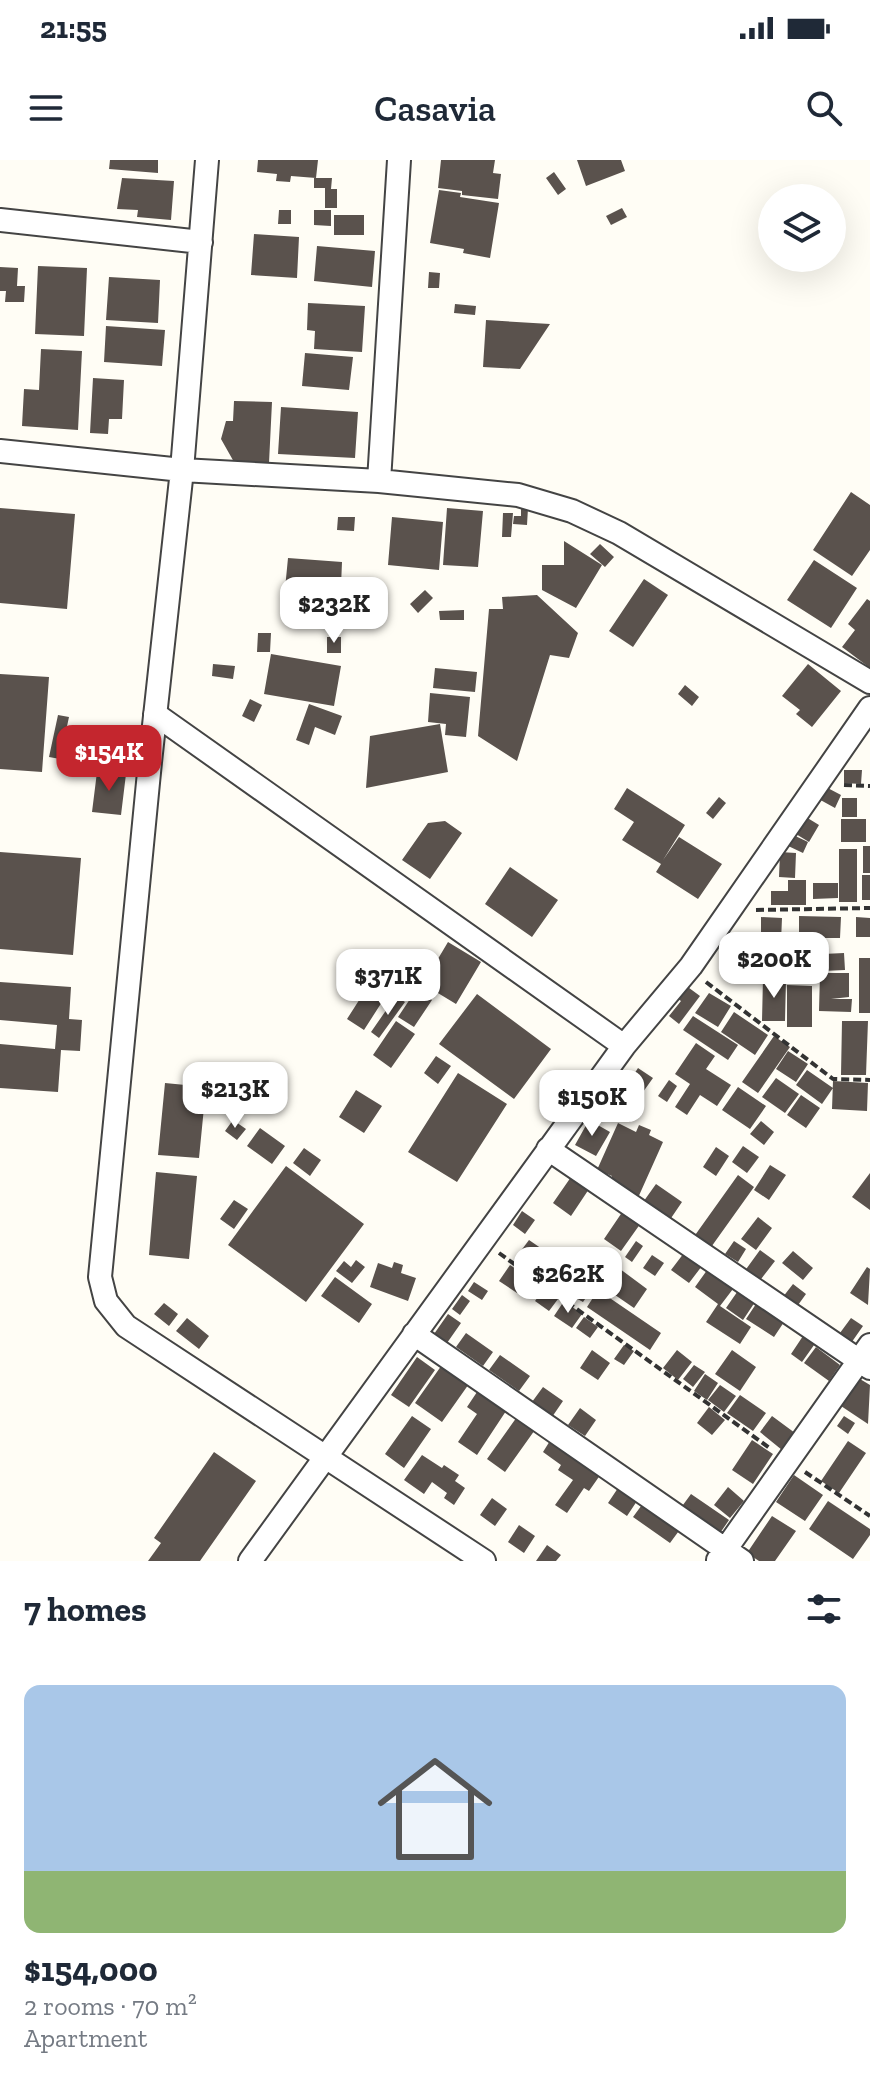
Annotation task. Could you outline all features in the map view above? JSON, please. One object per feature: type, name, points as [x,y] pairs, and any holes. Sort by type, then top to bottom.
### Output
[{"type":"street","points":[[207,160],[182,470],[100,1277],[106,1301],[126,1326],[484,1561]]},
{"type":"street","points":[[379,481],[399,160]]},
{"type":"street","points":[[0,220],[201,242]]},
{"type":"street","points":[[0,451],[182,470],[379,481],[518,495],[572,511],[619,533],[870,682]]},
{"type":"street","points":[[250,1561],[624,1046],[689,969],[870,708]]},
{"type":"street","points":[[155,714],[624,1046]]},
{"type":"street","points":[[414,1334],[728,1557],[788,1461],[866,1358],[548,1149]]},
{"type":"path","points":[[729,911],[870,908]]},
{"type":"path","points":[[689,969],[833,1079],[870,1080]]},
{"type":"path","points":[[481,1240],[788,1461],[870,1516]]},
{"type":"building","points":[[110,160],[158,160],[158,173],[109,169]]},
{"type":"building","points":[[258,160],[318,160],[316,178],[291,176],[290,182],[276,181],[277,174],[257,172]]},
{"type":"building","points":[[441,160],[495,160],[493,173],[501,174],[498,199],[462,195],[462,191],[438,188]]},
{"type":"building","points":[[577,160],[621,160],[625,171],[586,186]]},
{"type":"building","points":[[554,172],[566,189],[558,195],[546,178]]},
{"type":"building","points":[[122,178],[174,181],[171,220],[137,217],[138,210],[117,209]]},
{"type":"building","points":[[314,178],[332,178],[331,189],[337,189],[337,208],[325,208],[325,188],[314,188]]},
{"type":"building","points":[[439,190],[499,203],[490,258],[463,253],[464,249],[430,243]]},
{"type":"building","points":[[622,208],[627,217],[611,225],[606,216]]},
{"type":"building","points":[[279,210],[291,210],[291,224],[278,224]]},
{"type":"building","points":[[314,210],[331,210],[331,226],[314,225]]},
{"type":"building","points":[[334,215],[364,215],[364,235],[334,235]]},
{"type":"building","points":[[254,234],[299,237],[297,278],[251,275]]},
{"type":"building","points":[[317,246],[375,251],[372,287],[314,281]]},
{"type":"building","points":[[38,266],[87,268],[84,336],[35,334]]},
{"type":"building","points":[[0,267],[18,268],[17,286],[25,286],[24,302],[5,302],[6,291],[0,291]]},
{"type":"building","points":[[429,272],[440,273],[439,288],[428,288]]},
{"type":"building","points":[[109,277],[160,280],[158,323],[106,320]]},
{"type":"building","points":[[308,303],[365,306],[362,352],[314,349],[315,331],[307,330]]},
{"type":"building","points":[[455,304],[476,306],[475,315],[454,313]]},
{"type":"building","points":[[486,320],[550,324],[520,369],[483,367]]},
{"type":"building","points":[[106,326],[165,330],[162,366],[104,362]]},
{"type":"building","points":[[41,349],[82,351],[78,430],[22,426],[24,389],[39,390]]},
{"type":"building","points":[[305,353],[353,357],[349,390],[302,386]]},
{"type":"building","points":[[93,378],[124,380],[122,419],[109,419],[108,434],[90,433]]},
{"type":"building","points":[[234,401],[272,402],[269,463],[234,462],[221,439],[226,421],[233,421]]},
{"type":"building","points":[[281,407],[358,412],[355,458],[278,454]]},
{"type":"building","points":[[851,492],[870,505],[870,550],[852,576],[813,550]]},
{"type":"building","points":[[0,508],[75,514],[67,609],[0,603]]},
{"type":"building","points":[[447,508],[483,511],[478,567],[443,565]]},
{"type":"building","points":[[521,508],[528,508],[527,525],[513,524],[514,516],[521,516]]},
{"type":"building","points":[[503,513],[513,513],[511,537],[502,537]]},
{"type":"building","points":[[338,517],[355,517],[354,531],[337,530]]},
{"type":"building","points":[[392,517],[443,522],[439,570],[388,565]]},
{"type":"building","points":[[564,541],[602,565],[576,608],[542,590],[542,565],[564,565]]},
{"type":"building","points":[[600,544],[614,557],[605,567],[590,554]]},
{"type":"building","points":[[288,558],[342,562],[341,586],[330,585],[329,602],[284,599]]},
{"type":"building","points":[[814,560],[857,588],[831,628],[787,600]]},
{"type":"building","points":[[644,579],[668,595],[633,647],[609,631]]},
{"type":"building","points":[[425,590],[433,598],[418,613],[410,604]]},
{"type":"building","points":[[537,595],[578,633],[569,658],[550,655],[517,761],[478,736],[489,609],[503,609],[502,597]]},
{"type":"building","points":[[867,599],[870,601],[870,668],[842,647],[855,630],[848,624]]},
{"type":"building","points":[[464,610],[464,620],[440,620],[439,611]]},
{"type":"building","points":[[258,633],[271,633],[270,652],[257,652]]},
{"type":"building","points":[[327,637],[341,637],[341,653],[327,653]]},
{"type":"building","points":[[271,654],[341,666],[334,706],[264,694]]},
{"type":"building","points":[[213,664],[235,666],[233,679],[212,676]]},
{"type":"building","points":[[808,664],[841,691],[812,727],[796,714],[800,710],[782,696]]},
{"type":"building","points":[[435,668],[477,672],[475,692],[433,688]]},
{"type":"building","points":[[0,674],[49,677],[42,772],[0,769]]},
{"type":"building","points":[[685,685],[699,697],[692,706],[678,694]]},
{"type":"building","points":[[430,693],[470,697],[466,737],[445,735],[446,724],[428,722]]},
{"type":"building","points":[[250,699],[262,705],[254,722],[242,716]]},
{"type":"building","points":[[309,704],[342,716],[335,735],[315,727],[309,745],[296,740]]},
{"type":"building","points":[[58,715],[69,717],[60,759],[49,757]]},
{"type":"building","points":[[440,724],[448,772],[366,788],[370,736]]},
{"type":"building","points":[[844,770],[862,770],[861,784],[844,783]]},
{"type":"building","points":[[97,772],[126,774],[121,815],[92,812]]},
{"type":"building","points":[[822,785],[841,795],[835,808],[815,797]]},
{"type":"building","points":[[627,788],[685,825],[663,860],[679,837],[722,864],[698,899],[656,872],[661,864],[622,840],[634,822],[614,809]]},
{"type":"building","points":[[719,797],[726,803],[713,819],[706,813]]},
{"type":"building","points":[[842,798],[857,798],[857,817],[842,817]]},
{"type":"building","points":[[801,814],[819,825],[809,842],[791,831]]},
{"type":"building","points":[[841,819],[866,819],[866,842],[841,842]]},
{"type":"building","points":[[445,821],[462,833],[430,879],[402,860],[428,823]]},
{"type":"building","points":[[789,833],[808,842],[803,853],[784,844]]},
{"type":"building","points":[[863,846],[870,846],[870,873],[863,873]]},
{"type":"building","points":[[839,849],[857,849],[857,902],[839,902]]},
{"type":"building","points":[[0,852],[81,858],[73,955],[0,949]]},
{"type":"building","points":[[780,852],[796,853],[795,878],[779,877]]},
{"type":"building","points":[[510,867],[558,900],[532,937],[485,904]]},
{"type":"building","points":[[862,875],[870,875],[870,900],[862,900]]},
{"type":"building","points":[[788,880],[806,880],[806,905],[771,905],[771,891],[788,891]]},
{"type":"building","points":[[813,883],[838,883],[838,898],[813,899]]},
{"type":"building","points":[[799,916],[841,917],[840,938],[799,938]]},
{"type":"building","points":[[761,917],[782,918],[781,942],[761,941]]},
{"type":"building","points":[[856,917],[870,918],[870,937],[856,937]]},
{"type":"building","points":[[448,942],[481,962],[456,1004],[423,984]]},
{"type":"building","points":[[740,942],[762,942],[761,955],[739,954]]},
{"type":"building","points":[[844,953],[845,970],[823,971],[823,954]]},
{"type":"building","points":[[760,958],[784,958],[784,977],[760,977]]},
{"type":"building","points":[[859,958],[870,958],[870,1013],[859,1013]]},
{"type":"building","points":[[820,973],[849,973],[849,997],[831,999],[852,999],[851,1012],[819,1011]]},
{"type":"building","points":[[763,978],[786,979],[785,1021],[762,1021]]},
{"type":"building","points":[[372,980],[389,991],[364,1030],[347,1019]]},
{"type":"building","points":[[0,982],[71,987],[69,1019],[82,1020],[80,1051],[61,1050],[58,1092],[0,1088],[0,1044],[55,1049],[57,1025],[0,1020]]},
{"type":"building","points":[[681,982],[700,996],[679,1024],[669,1016],[681,1001],[671,994]]},
{"type":"building","points":[[787,985],[812,986],[812,1027],[787,1027]]},
{"type":"building","points":[[416,990],[432,1000],[414,1027],[398,1017]]},
{"type":"building","points":[[709,993],[731,1006],[718,1027],[695,1013]]},
{"type":"building","points":[[477,994],[551,1049],[514,1099],[439,1044]]},
{"type":"building","points":[[396,996],[405,1002],[379,1038],[371,1032]]},
{"type":"building","points":[[734,1012],[768,1035],[755,1055],[721,1032]]},
{"type":"building","points":[[693,1016],[738,1045],[728,1060],[683,1030]]},
{"type":"building","points":[[396,1021],[415,1034],[391,1068],[373,1055]]},
{"type":"building","points":[[842,1021],[868,1021],[866,1075],[841,1075]]},
{"type":"building","points":[[774,1036],[790,1047],[758,1093],[742,1082]]},
{"type":"building","points":[[696,1043],[715,1056],[706,1069],[731,1085],[717,1106],[700,1095],[687,1115],[675,1107],[690,1084],[675,1074]]},
{"type":"building","points":[[788,1051],[808,1064],[796,1082],[776,1069]]},
{"type":"building","points":[[436,1056],[451,1066],[438,1084],[424,1073]]},
{"type":"building","points":[[638,1068],[653,1078],[643,1092],[629,1082]]},
{"type":"building","points":[[807,1070],[833,1088],[822,1104],[796,1085]]},
{"type":"building","points":[[458,1073],[507,1104],[457,1182],[408,1152]]},
{"type":"building","points":[[776,1078],[799,1094],[785,1113],[762,1097]]},
{"type":"building","points":[[669,1080],[677,1086],[667,1102],[658,1096]]},
{"type":"building","points":[[833,1081],[868,1083],[867,1111],[832,1109]]},
{"type":"building","points":[[165,1083],[206,1087],[199,1158],[158,1155]]},
{"type":"building","points":[[738,1087],[766,1106],[750,1129],[722,1110]]},
{"type":"building","points":[[356,1090],[382,1106],[364,1133],[339,1117]]},
{"type":"building","points":[[625,1091],[640,1097],[630,1122],[615,1117]]},
{"type":"building","points":[[801,1095],[820,1108],[806,1128],[787,1115]]},
{"type":"building","points":[[605,1098],[615,1108],[601,1121],[591,1112]]},
{"type":"building","points":[[233,1120],[246,1129],[237,1140],[225,1131]]},
{"type":"building","points":[[589,1120],[610,1132],[596,1156],[575,1145]]},
{"type":"building","points":[[761,1121],[774,1132],[764,1145],[750,1134]]},
{"type":"building","points":[[618,1123],[636,1132],[639,1125],[651,1130],[649,1135],[663,1142],[637,1200],[607,1187],[612,1176],[597,1170]]},
{"type":"building","points":[[260,1128],[285,1146],[272,1164],[247,1146]]},
{"type":"building","points":[[743,1146],[759,1157],[747,1173],[732,1162]]},
{"type":"building","points":[[716,1147],[729,1156],[716,1176],[703,1167]]},
{"type":"building","points":[[304,1148],[321,1160],[310,1176],[293,1163]]},
{"type":"building","points":[[770,1165],[786,1175],[769,1200],[754,1190]]},
{"type":"building","points":[[286,1166],[364,1224],[306,1302],[228,1245]]},
{"type":"building","points":[[156,1172],[197,1176],[189,1259],[149,1255]]},
{"type":"building","points":[[870,1173],[870,1210],[852,1197]]},
{"type":"building","points":[[738,1175],[754,1187],[709,1250],[693,1238]]},
{"type":"building","points":[[571,1177],[589,1189],[571,1216],[553,1203]]},
{"type":"building","points":[[656,1184],[682,1202],[667,1224],[641,1205]]},
{"type":"building","points":[[234,1200],[248,1209],[234,1229],[220,1219]]},
{"type":"building","points":[[625,1208],[643,1220],[621,1251],[604,1239]]},
{"type":"building","points":[[522,1211],[535,1220],[525,1234],[513,1225]]},
{"type":"building","points":[[758,1217],[772,1228],[756,1250],[741,1239]]},
{"type":"building","points":[[529,1240],[545,1251],[542,1256],[560,1268],[549,1283],[517,1256]]},
{"type":"building","points":[[636,1241],[643,1246],[632,1262],[625,1257]]},
{"type":"building","points":[[734,1241],[746,1249],[738,1262],[725,1254]]},
{"type":"building","points":[[687,1249],[705,1262],[689,1283],[671,1270]]},
{"type":"building","points":[[760,1250],[775,1261],[758,1283],[744,1272]]},
{"type":"building","points":[[793,1251],[813,1268],[803,1280],[782,1263]]},
{"type":"building","points":[[593,1252],[610,1263],[583,1302],[550,1284],[564,1264],[578,1274]]},
{"type":"building","points":[[652,1255],[664,1263],[655,1276],[643,1268]]},
{"type":"building","points":[[356,1260],[365,1267],[352,1283],[336,1271],[344,1261],[351,1267]]},
{"type":"building","points":[[394,1262],[403,1265],[401,1273],[416,1278],[408,1301],[370,1287],[378,1263],[392,1268]]},
{"type":"building","points":[[510,1265],[528,1277],[517,1293],[499,1281]]},
{"type":"building","points":[[616,1266],[647,1289],[634,1308],[602,1286]]},
{"type":"building","points":[[710,1266],[736,1285],[720,1306],[751,1327],[740,1344],[706,1322],[718,1304],[695,1287]]},
{"type":"building","points":[[867,1267],[870,1269],[868,1305],[850,1293]]},
{"type":"building","points":[[335,1277],[372,1304],[359,1323],[321,1296]]},
{"type":"building","points":[[474,1282],[488,1291],[482,1300],[468,1291]]},
{"type":"building","points":[[793,1284],[806,1294],[793,1312],[779,1302]]},
{"type":"building","points":[[742,1285],[759,1296],[743,1320],[726,1308]]},
{"type":"building","points":[[544,1289],[558,1299],[549,1311],[535,1301]]},
{"type":"building","points":[[598,1290],[661,1333],[650,1350],[587,1307]]},
{"type":"building","points":[[462,1295],[470,1301],[460,1315],[452,1309]]},
{"type":"building","points":[[760,1298],[788,1316],[774,1337],[746,1319]]},
{"type":"building","points":[[564,1301],[582,1314],[572,1328],[554,1316]]},
{"type":"building","points":[[164,1303],[178,1314],[169,1326],[154,1314]]},
{"type":"building","points":[[448,1314],[461,1323],[447,1343],[434,1334]]},
{"type":"building","points":[[584,1317],[598,1327],[590,1338],[576,1328]]},
{"type":"building","points":[[187,1318],[209,1336],[199,1349],[176,1331]]},
{"type":"building","points":[[851,1318],[863,1326],[849,1346],[837,1337]]},
{"type":"building","points":[[807,1330],[819,1338],[802,1362],[791,1354]]},
{"type":"building","points":[[466,1333],[493,1352],[483,1366],[456,1347]]},
{"type":"building","points":[[624,1345],[634,1351],[624,1365],[614,1359]]},
{"type":"building","points":[[816,1347],[840,1365],[829,1381],[804,1363]]},
{"type":"building","points":[[592,1350],[610,1363],[598,1380],[580,1368]]},
{"type":"building","points":[[677,1350],[692,1362],[678,1380],[663,1368]]},
{"type":"building","points":[[732,1350],[756,1367],[740,1391],[715,1374]]},
{"type":"building","points":[[500,1355],[530,1376],[519,1391],[489,1370]]},
{"type":"building","points":[[417,1357],[435,1370],[409,1407],[391,1395]]},
{"type":"building","points":[[444,1362],[471,1381],[442,1422],[415,1403]]},
{"type":"building","points":[[694,1365],[705,1372],[693,1387],[683,1379]]},
{"type":"building","points":[[705,1374],[718,1383],[707,1400],[694,1391]]},
{"type":"building","points":[[860,1379],[870,1385],[868,1424],[841,1406]]},
{"type":"building","points":[[720,1385],[736,1396],[724,1412],[708,1400]]},
{"type":"building","points":[[543,1387],[563,1401],[552,1417],[532,1402]]},
{"type":"building","points":[[479,1389],[508,1408],[477,1455],[458,1442],[477,1414],[467,1407]]},
{"type":"building","points":[[740,1395],[766,1413],[753,1431],[727,1413]]},
{"type":"building","points":[[709,1407],[725,1420],[712,1435],[697,1423]]},
{"type":"building","points":[[580,1408],[596,1420],[585,1436],[568,1425]]},
{"type":"building","points":[[519,1414],[537,1427],[505,1472],[487,1459]]},
{"type":"building","points":[[412,1416],[431,1429],[404,1468],[385,1454]]},
{"type":"building","points":[[772,1416],[795,1433],[782,1450],[760,1432]]},
{"type":"building","points":[[844,1416],[855,1423],[848,1434],[837,1426]]},
{"type":"building","points":[[553,1436],[603,1471],[589,1491],[584,1488],[567,1513],[555,1505],[573,1480],[558,1470],[561,1465],[543,1452]]},
{"type":"building","points":[[752,1440],[773,1454],[753,1484],[732,1470]]},
{"type":"building","points":[[848,1441],[866,1453],[839,1493],[821,1481]]},
{"type":"building","points":[[214,1452],[256,1481],[200,1561],[148,1561],[161,1543],[154,1538]]},
{"type":"building","points":[[422,1455],[459,1475],[455,1481],[465,1488],[454,1505],[444,1498],[447,1493],[432,1482],[424,1494],[404,1480]]},
{"type":"building","points":[[794,1475],[823,1495],[805,1521],[776,1502]]},
{"type":"building","points":[[622,1482],[641,1495],[627,1516],[608,1503]]},
{"type":"building","points":[[728,1487],[744,1501],[730,1518],[714,1505]]},
{"type":"building","points":[[691,1494],[729,1520],[718,1536],[680,1509]]},
{"type":"building","points":[[492,1498],[507,1509],[495,1526],[480,1515]]},
{"type":"building","points":[[647,1498],[684,1524],[670,1543],[633,1517]]},
{"type":"building","points":[[828,1501],[870,1529],[870,1535],[853,1559],[809,1529]]},
{"type":"building","points":[[772,1516],[796,1531],[775,1561],[759,1561],[747,1553]]},
{"type":"building","points":[[519,1525],[535,1536],[524,1553],[508,1542]]},
{"type":"building","points":[[547,1545],[561,1555],[556,1561],[536,1561]]}]
